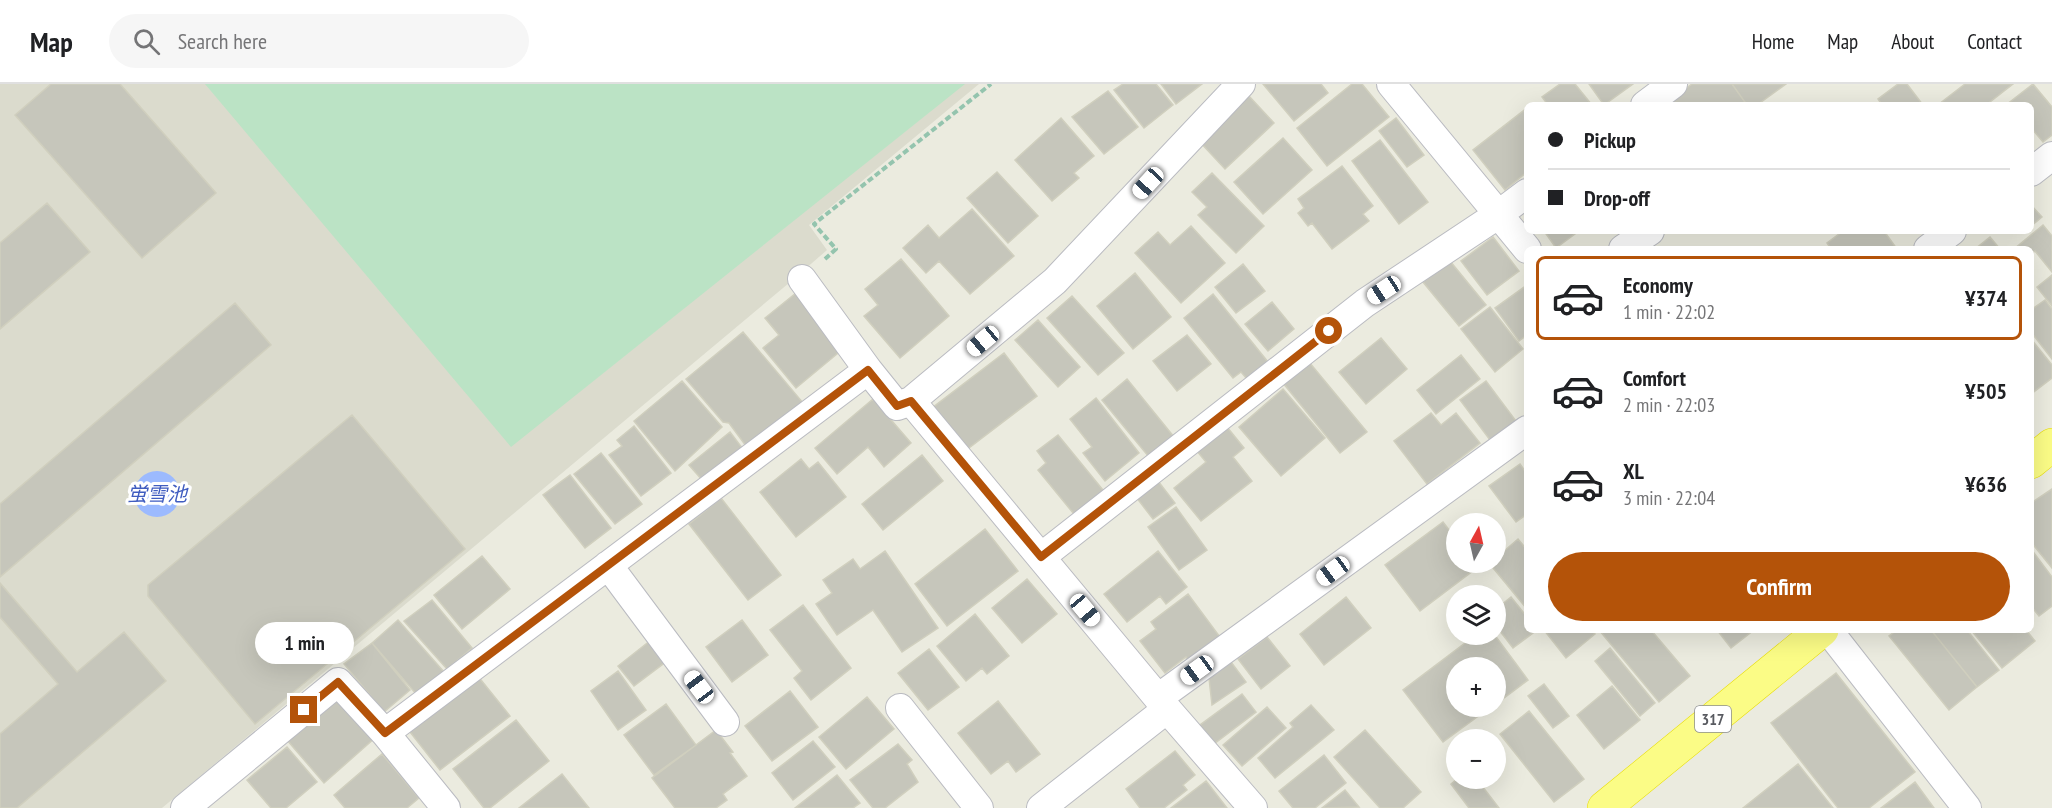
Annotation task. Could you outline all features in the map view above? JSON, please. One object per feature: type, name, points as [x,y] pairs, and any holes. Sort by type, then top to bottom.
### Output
[{"type":"highway","points":[[2034,460],[2052,445]]},
{"type":"highway","name":"317","points":[[1604,808],[1818,633]]},
{"type":"street","points":[[802,279],[897,406],[911,401],[1055,281],[1241,84]]},
{"type":"street","points":[[1391,84],[1525,246]]},
{"type":"street","points":[[1649,102],[1674,84]]},
{"type":"street","points":[[2034,170],[2052,156]]},
{"type":"street","points":[[1041,557],[1365,303],[1524,195]]},
{"type":"street","points":[[1628,246],[1646,234]]},
{"type":"street","points":[[1932,246],[1948,234]]},
{"type":"street","points":[[385,733],[868,370]]},
{"type":"street","points":[[911,401],[1162,703],[1253,808]]},
{"type":"street","points":[[1041,808],[1162,703],[1524,432]]},
{"type":"street","points":[[608,565],[725,722]]},
{"type":"street","points":[[1830,633],[1967,808]]},
{"type":"street","points":[[185,808],[338,682],[385,733],[447,808]]},
{"type":"street","points":[[900,708],[979,808]]},
{"type":"path","points":[[802,279],[837,249],[814,224],[991,84]]},
{"type":"shaded area","points":[[0,84],[979,84],[809,225],[827,250],[162,808],[0,808]]},
{"type":"green space","points":[[205,84],[965,84],[511,447]]},
{"type":"water","name":"蛍雪池","points":[[157,471],[166,472],[174,477],[179,485],[179,503],[174,511],[166,516],[157,517],[148,516],[140,511],[135,503],[134,494],[135,485],[140,477],[148,472]]},
{"type":"building","points":[[51,84],[120,84],[216,193],[142,258],[15,115]]},
{"type":"building","points":[[1123,84],[1156,84],[1173,105],[1144,128],[1114,90]]},
{"type":"building","points":[[1161,84],[1202,84],[1176,104]]},
{"type":"building","points":[[1263,84],[1321,84],[1328,93],[1294,121]]},
{"type":"building","points":[[1352,84],[1362,84],[1389,117],[1327,166],[1297,128]]},
{"type":"building","points":[[1560,84],[1575,84],[1590,102],[1546,102],[1542,97]]},
{"type":"building","points":[[1589,84],[1633,84],[1608,102],[1602,102]]},
{"type":"building","points":[[1692,84],[1732,84],[1745,102],[1667,102]]},
{"type":"building","points":[[1732,84],[1786,84],[1761,102],[1745,102]]},
{"type":"building","points":[[1898,84],[1907,84],[1921,102],[1880,102],[1878,99]]},
{"type":"building","points":[[1965,84],[2013,84],[1990,102],[1942,102]]},
{"type":"building","points":[[2033,84],[2052,107],[2052,135],[2043,142],[2034,131],[2034,102],[2010,102]]},
{"type":"building","points":[[1108,91],[1138,127],[1104,154],[1072,117]]},
{"type":"building","points":[[1248,95],[1274,123],[1225,169],[1199,141]]},
{"type":"building","points":[[1524,110],[1524,174],[1505,190],[1473,150]]},
{"type":"building","points":[[1061,118],[1094,156],[1074,173],[1079,178],[1052,201],[1015,160]]},
{"type":"building","points":[[1396,118],[1424,155],[1407,167],[1379,131]]},
{"type":"building","points":[[1283,138],[1312,170],[1263,214],[1234,182]]},
{"type":"building","points":[[1380,140],[1428,202],[1399,224],[1352,161]]},
{"type":"building","points":[[1342,166],[1373,206],[1363,214],[1369,221],[1332,249],[1312,223],[1308,226],[1298,213],[1304,208],[1298,199]]},
{"type":"building","points":[[997,172],[1038,216],[1008,243],[967,198]]},
{"type":"building","points":[[1212,173],[1264,226],[1236,253],[1198,215],[1207,207],[1192,192]]},
{"type":"building","points":[[47,203],[90,252],[0,329],[0,243]]},
{"type":"building","points":[[2034,208],[2042,217],[2034,224]]},
{"type":"building","points":[[972,209],[1014,256],[970,294],[939,261],[926,273],[903,248],[928,225],[939,238]]},
{"type":"building","points":[[2043,225],[2052,236],[2052,272],[2034,252],[2034,246],[2018,246]]},
{"type":"building","points":[[1191,226],[1225,263],[1181,303],[1135,253],[1158,232],[1170,245]]},
{"type":"building","points":[[1546,234],[1575,234],[1559,246],[1555,246]]},
{"type":"building","points":[[1839,234],[1886,234],[1895,246],[1829,246],[1827,243]]},
{"type":"building","points":[[1493,237],[1519,271],[1487,295],[1461,261]]},
{"type":"building","points":[[1990,237],[1998,246],[1979,246]]},
{"type":"building","points":[[901,259],[949,316],[900,358],[864,316],[878,305],[865,289]]},
{"type":"building","points":[[1450,261],[1486,305],[1459,326],[1423,282]]},
{"type":"building","points":[[1243,264],[1265,291],[1236,313],[1215,287]]},
{"type":"building","points":[[1135,273],[1171,317],[1133,349],[1097,306]]},
{"type":"building","points":[[2052,275],[2052,306],[2037,287]]},
{"type":"building","points":[[1524,287],[1524,337],[1519,341],[1495,308]]},
{"type":"building","points":[[796,293],[843,349],[796,388],[763,348],[779,335],[765,318]]},
{"type":"building","points":[[1213,294],[1268,362],[1247,379],[1241,372],[1233,378],[1184,318]]},
{"type":"building","points":[[1072,296],[1124,353],[1098,375],[1047,318]]},
{"type":"building","points":[[2045,300],[2052,309],[2052,359],[2034,336],[2034,308]]},
{"type":"building","points":[[1272,302],[1294,329],[1268,351],[1245,324]]},
{"type":"building","points":[[235,303],[271,345],[0,577],[0,504]]},
{"type":"building","points":[[1490,307],[1523,349],[1495,372],[1461,329]]},
{"type":"building","points":[[1038,320],[1080,367],[1058,387],[1015,340]]},
{"type":"building","points":[[743,332],[804,404],[746,446],[729,423],[723,422],[686,379]]},
{"type":"building","points":[[1187,335],[1211,364],[1177,391],[1153,361]]},
{"type":"building","points":[[1381,338],[1407,369],[1366,404],[1339,372]]},
{"type":"building","points":[[2034,343],[2052,365],[2052,378],[2034,392]]},
{"type":"building","points":[[1004,353],[1037,396],[965,451],[932,408]]},
{"type":"building","points":[[1461,355],[1480,379],[1436,414],[1417,390]]},
{"type":"building","points":[[1309,362],[1367,432],[1340,453],[1283,383]]},
{"type":"building","points":[[1127,379],[1174,437],[1149,457],[1102,400]]},
{"type":"building","points":[[682,381],[722,427],[675,471],[634,421]]},
{"type":"building","points":[[1486,381],[1516,421],[1490,440],[1460,400]]},
{"type":"building","points":[[1283,389],[1325,438],[1281,476],[1239,427]]},
{"type":"building","points":[[1096,398],[1139,453],[1105,481],[1083,453],[1092,447],[1070,419]]},
{"type":"building","points":[[873,399],[911,443],[884,467],[868,447],[837,474],[815,448]]},
{"type":"building","points":[[1431,413],[1441,425],[1456,413],[1480,443],[1427,484],[1394,441]]},
{"type":"building","points":[[352,415],[465,549],[255,724],[148,596],[148,585]]},
{"type":"building","points":[[634,426],[671,473],[641,496],[609,455],[622,446],[617,440]]},
{"type":"building","points":[[1227,427],[1244,448],[1233,457],[1252,481],[1201,521],[1174,488],[1206,462],[1196,450]]},
{"type":"building","points":[[730,432],[743,449],[703,481],[689,465]]},
{"type":"building","points":[[1058,435],[1107,495],[1078,519],[1038,470],[1046,463],[1037,451]]},
{"type":"building","points":[[601,453],[642,504],[615,524],[574,474]]},
{"type":"building","points":[[922,455],[943,481],[883,530],[862,504]]},
{"type":"building","points":[[801,459],[809,469],[818,462],[846,497],[796,537],[760,492]]},
{"type":"building","points":[[1520,464],[1524,470],[1524,516],[1516,522],[1489,486]]},
{"type":"building","points":[[570,475],[611,528],[585,548],[543,495]]},
{"type":"building","points":[[1158,481],[1175,503],[1153,519],[1136,497]]},
{"type":"building","points":[[2052,489],[2052,568],[2034,546],[2034,501]]},
{"type":"building","points":[[721,498],[781,575],[748,600],[689,524]]},
{"type":"building","points":[[1176,507],[1207,550],[1179,570],[1148,527]]},
{"type":"building","points":[[1443,522],[1446,526],[1446,573],[1470,573],[1454,585],[1446,585],[1446,591],[1420,611],[1385,565]]},
{"type":"building","points":[[985,529],[1018,571],[947,626],[915,584]]},
{"type":"building","points":[[1518,539],[1524,546],[1524,605],[1497,573],[1506,573],[1506,549]]},
{"type":"building","points":[[885,551],[938,628],[902,652],[873,610],[837,635],[816,604],[832,593],[823,580],[853,559],[860,569]]},
{"type":"building","points":[[1158,551],[1187,587],[1166,604],[1160,596],[1127,622],[1104,594]]},
{"type":"building","points":[[2034,553],[2052,577],[2052,606],[2039,616],[2034,610]]},
{"type":"building","points":[[482,556],[510,589],[462,629],[434,595]]},
{"type":"building","points":[[1027,579],[1057,614],[1022,643],[992,608]]},
{"type":"building","points":[[0,583],[77,672],[124,632],[166,681],[17,808],[0,808],[0,734],[58,684],[0,617]]},
{"type":"building","points":[[1188,594],[1220,637],[1189,661],[1186,657],[1165,673],[1140,641],[1156,629],[1151,622]]},
{"type":"building","points":[[1346,597],[1371,628],[1324,665],[1300,634]]},
{"type":"building","points":[[1511,597],[1524,613],[1524,633],[1533,633],[1513,648],[1506,639],[1506,601]]},
{"type":"building","points":[[432,600],[472,648],[447,669],[404,621]]},
{"type":"building","points":[[803,605],[851,668],[811,700],[794,678],[802,671],[770,630]]},
{"type":"building","points":[[975,614],[1009,656],[987,674],[982,668],[966,681],[937,646]]},
{"type":"building","points":[[398,620],[444,672],[417,695],[372,643]]},
{"type":"building","points":[[742,620],[768,655],[732,682],[706,647]]},
{"type":"building","points":[[1546,633],[1595,634],[1566,658]]},
{"type":"building","points":[[1602,633],[1654,633],[1690,676],[1659,702]]},
{"type":"building","points":[[1719,633],[1750,633],[1731,648]]},
{"type":"building","points":[[1893,633],[1933,633],[1977,687],[1949,710],[1889,636]]},
{"type":"building","points":[[1933,633],[1969,633],[1999,670],[1977,687]]},
{"type":"building","points":[[1973,633],[2028,633],[2035,641],[2002,668]]},
{"type":"building","points":[[1267,637],[1290,666],[1261,689],[1238,659]]},
{"type":"building","points":[[651,640],[667,661],[634,686],[618,666]]},
{"type":"building","points":[[372,643],[410,690],[384,712],[344,664]]},
{"type":"building","points":[[1462,645],[1502,645],[1528,680],[1506,696],[1506,657],[1447,657]]},
{"type":"building","points":[[1610,648],[1655,703],[1640,716],[1595,661]]},
{"type":"building","points":[[929,649],[959,687],[928,710],[898,673]]},
{"type":"building","points":[[1446,657],[1446,717],[1477,717],[1461,729],[1446,729],[1446,740],[1443,742],[1403,690]]},
{"type":"building","points":[[1231,662],[1246,682],[1212,705],[1209,678]]},
{"type":"building","points":[[618,671],[646,710],[618,730],[591,691]]},
{"type":"building","points":[[1836,673],[1915,772],[1869,808],[1838,808],[1771,723]]},
{"type":"building","points":[[477,675],[510,716],[440,770],[406,727]]},
{"type":"building","points":[[1544,684],[1569,716],[1553,728],[1528,696]]},
{"type":"building","points":[[1612,686],[1640,720],[1604,749],[1577,715]]},
{"type":"building","points":[[790,691],[818,727],[772,761],[745,726]]},
{"type":"building","points":[[1242,694],[1256,712],[1214,744],[1200,725]]},
{"type":"building","points":[[338,695],[376,737],[324,783],[287,740]]},
{"type":"building","points":[[867,697],[894,729],[846,769],[819,737]]},
{"type":"building","points":[[998,701],[1040,754],[1016,772],[1008,761],[991,774],[958,733]]},
{"type":"building","points":[[666,704],[696,745],[654,775],[624,735]]},
{"type":"building","points":[[1311,705],[1334,730],[1275,778],[1258,758],[1293,727],[1290,723]]},
{"type":"building","points":[[1267,707],[1286,728],[1242,766],[1223,745]]},
{"type":"building","points":[[1529,711],[1584,779],[1554,802],[1506,742],[1506,729]]},
{"type":"building","points":[[516,720],[549,761],[490,808],[484,808],[453,769]]},
{"type":"building","points":[[716,730],[733,752],[730,753],[747,776],[723,794],[727,800],[716,808],[675,808],[652,778]]},
{"type":"building","points":[[1365,730],[1421,792],[1403,808],[1380,808],[1334,757]]},
{"type":"building","points":[[813,741],[835,767],[793,800],[772,773]]},
{"type":"building","points":[[898,744],[912,760],[907,764],[918,782],[885,808],[873,808],[850,780]]},
{"type":"building","points":[[287,747],[317,782],[286,808],[271,808],[247,780]]},
{"type":"building","points":[[1175,751],[1195,775],[1183,785],[1187,790],[1164,808],[1140,808],[1126,789]]},
{"type":"building","points":[[382,754],[419,798],[407,808],[345,808],[334,795]]},
{"type":"building","points":[[1324,755],[1346,783],[1315,808],[1293,808],[1279,791]]},
{"type":"building","points":[[1798,764],[1833,808],[1743,808]]},
{"type":"building","points":[[562,774],[589,808],[519,808]]},
{"type":"building","points":[[837,775],[860,803],[853,808],[795,808]]},
{"type":"building","points":[[1206,781],[1227,808],[1171,808]]},
{"type":"building","points":[[1915,782],[1934,808],[1881,808]]},
{"type":"building","points":[[1455,789],[1484,789],[1499,808],[1469,808]]},
{"type":"building","points":[[1345,790],[1359,807],[1322,808]]},
{"type":"route","points":[[304,710],[338,682],[385,733],[868,370],[897,406],[911,401],[1041,557],[1329,331]]}]
